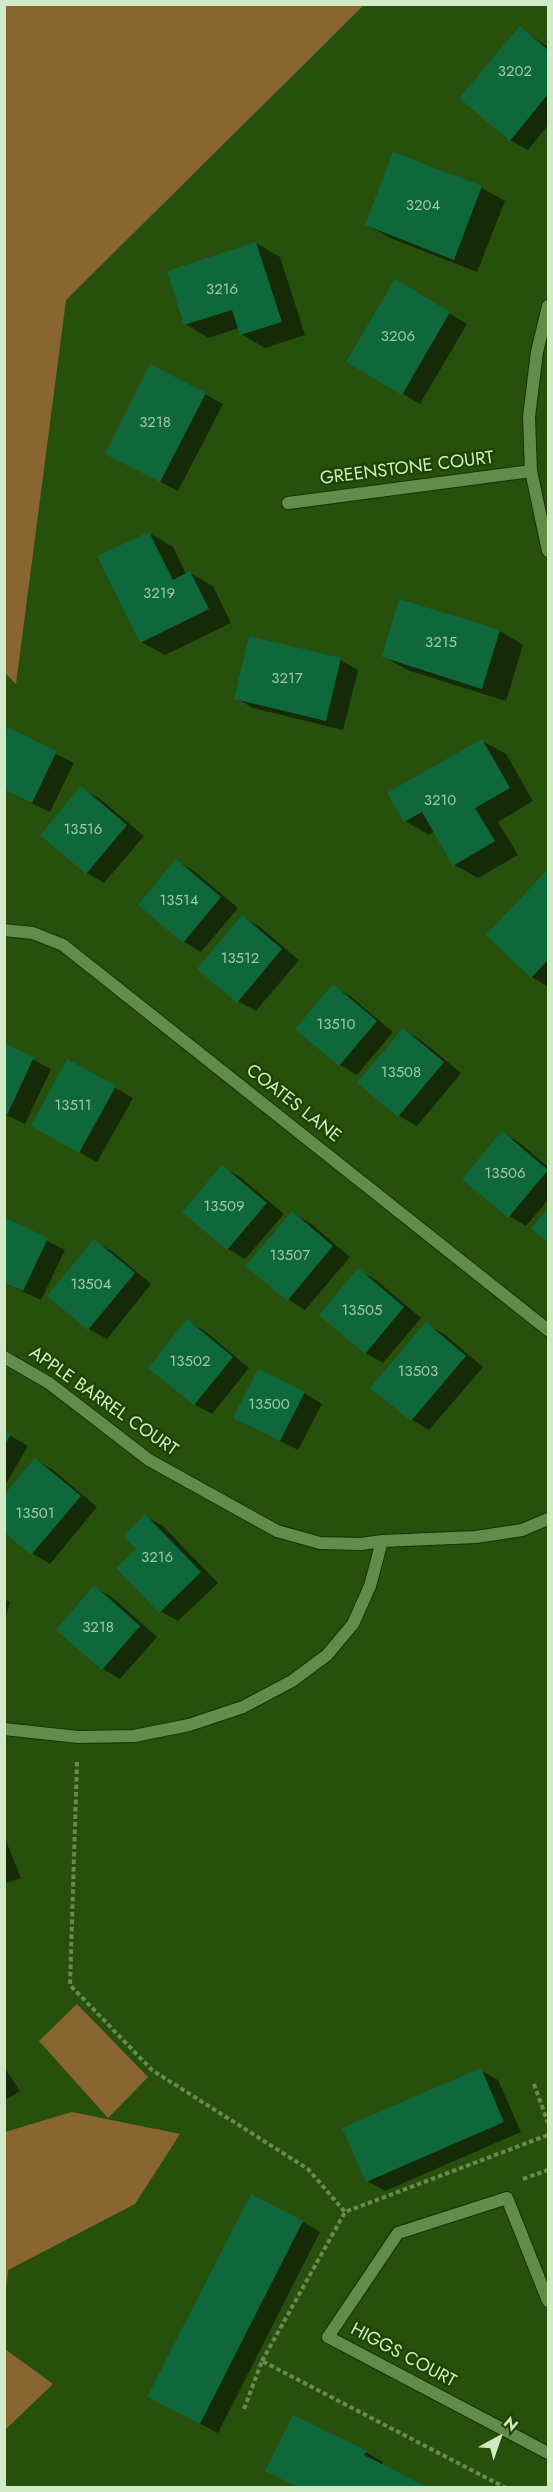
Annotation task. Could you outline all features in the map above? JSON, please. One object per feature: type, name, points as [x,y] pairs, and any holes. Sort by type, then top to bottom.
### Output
[{"type":"street","points":[[549,306],[537,352],[530,417],[531,471],[549,551]]},
{"type":"street","name":"GREENSTONE COURT","points":[[288,503],[531,471]]},
{"type":"street","name":"COATES LANE","points":[[4,930],[33,933],[63,945],[549,1329]]},
{"type":"street","name":"APPLE BARREL COURT","points":[[4,1356],[49,1383],[149,1460],[278,1531],[320,1543],[361,1544],[382,1540]]},
{"type":"street","points":[[4,1729],[78,1737],[134,1736],[189,1725],[243,1707],[292,1681],[327,1655],[353,1624],[370,1586],[382,1540],[476,1537],[522,1530],[549,1519]]},
{"type":"street","name":"HIGGS COURT","points":[[549,2301],[507,2198],[398,2233],[328,2337],[549,2453]]},
{"type":"path","points":[[78,1737],[70,1985],[152,2070],[308,2169],[345,2212]]},
{"type":"path","points":[[534,2084],[549,2123]]},
{"type":"path","points":[[244,2409],[262,2361],[345,2212],[549,2135]]},
{"type":"path","points":[[262,2361],[506,2487]]},
{"type":"shaded area","points":[[4,5],[364,5],[66,300],[16,684],[4,672]]},
{"type":"shaded area","points":[[77,2004],[148,2077],[108,2118],[39,2041]]},
{"type":"shaded area","points":[[72,2112],[180,2134],[135,2204],[8,2270],[5,2296],[5,2132]]},
{"type":"shaded area","points":[[5,2349],[53,2384],[5,2430]]},
{"type":"building","points":[[520,26],[548,50],[548,94],[510,141],[459,98]]},
{"type":"building","points":[[393,152],[482,186],[454,260],[365,225]]},
{"type":"building","points":[[256,242],[282,322],[240,335],[232,310],[184,325],[167,271]]},
{"type":"building","points":[[395,279],[450,312],[402,395],[346,362]]},
{"type":"building","points":[[150,364],[206,393],[160,482],[105,454]]},
{"type":"building","points":[[149,532],[173,580],[190,571],[209,609],[140,643],[97,556]]},
{"type":"building","points":[[399,599],[500,630],[482,689],[382,657]]},
{"type":"building","points":[[249,636],[341,658],[326,721],[234,699]]},
{"type":"building","points":[[7,727],[57,751],[32,803],[4,790],[4,732]]},
{"type":"building","points":[[482,739],[510,788],[475,808],[495,841],[453,866],[422,812],[404,822],[387,793]]},
{"type":"building","points":[[81,786],[127,825],[86,874],[40,835]]},
{"type":"building","points":[[176,859],[221,897],[183,943],[138,905]]},
{"type":"building","points":[[547,870],[548,960],[531,978],[486,935]]},
{"type":"building","points":[[242,915],[282,949],[237,1003],[197,969]]},
{"type":"building","points":[[333,984],[377,1021],[339,1066],[295,1029]]},
{"type":"building","points":[[403,1028],[444,1062],[398,1117],[357,1083]]},
{"type":"building","points":[[4,1043],[34,1057],[7,1115],[4,1114]]},
{"type":"building","points":[[67,1059],[116,1086],[79,1153],[31,1126]]},
{"type":"building","points":[[502,1131],[548,1170],[508,1218],[462,1179]]},
{"type":"building","points":[[222,1165],[267,1203],[227,1250],[182,1212]]},
{"type":"building","points":[[548,1208],[548,1243],[531,1229]]},
{"type":"building","points":[[292,1211],[333,1246],[287,1301],[246,1266]]},
{"type":"building","points":[[4,1217],[48,1238],[23,1291],[4,1283]]},
{"type":"building","points":[[94,1239],[135,1273],[88,1330],[47,1296]]},
{"type":"building","points":[[358,1268],[404,1307],[365,1354],[319,1315]]},
{"type":"building","points":[[187,1319],[233,1357],[194,1405],[148,1368]]},
{"type":"building","points":[[426,1322],[466,1356],[411,1421],[370,1388]]},
{"type":"building","points":[[258,1369],[305,1392],[280,1441],[233,1418]]},
{"type":"building","points":[[4,1431],[11,1434],[4,1446]]},
{"type":"building","points":[[35,1458],[81,1496],[31,1555],[4,1532],[4,1495]]},
{"type":"building","points":[[145,1514],[201,1572],[159,1613],[116,1568],[136,1549],[123,1536]]},
{"type":"building","points":[[94,1585],[140,1626],[102,1670],[56,1630]]},
{"type":"building","points":[[481,2068],[504,2122],[366,2182],[342,2128]]},
{"type":"building","points":[[251,2194],[303,2221],[200,2424],[147,2397]]},
{"type":"building","points":[[293,2415],[367,2451],[364,2455],[429,2488],[299,2488],[265,2471]]}]
